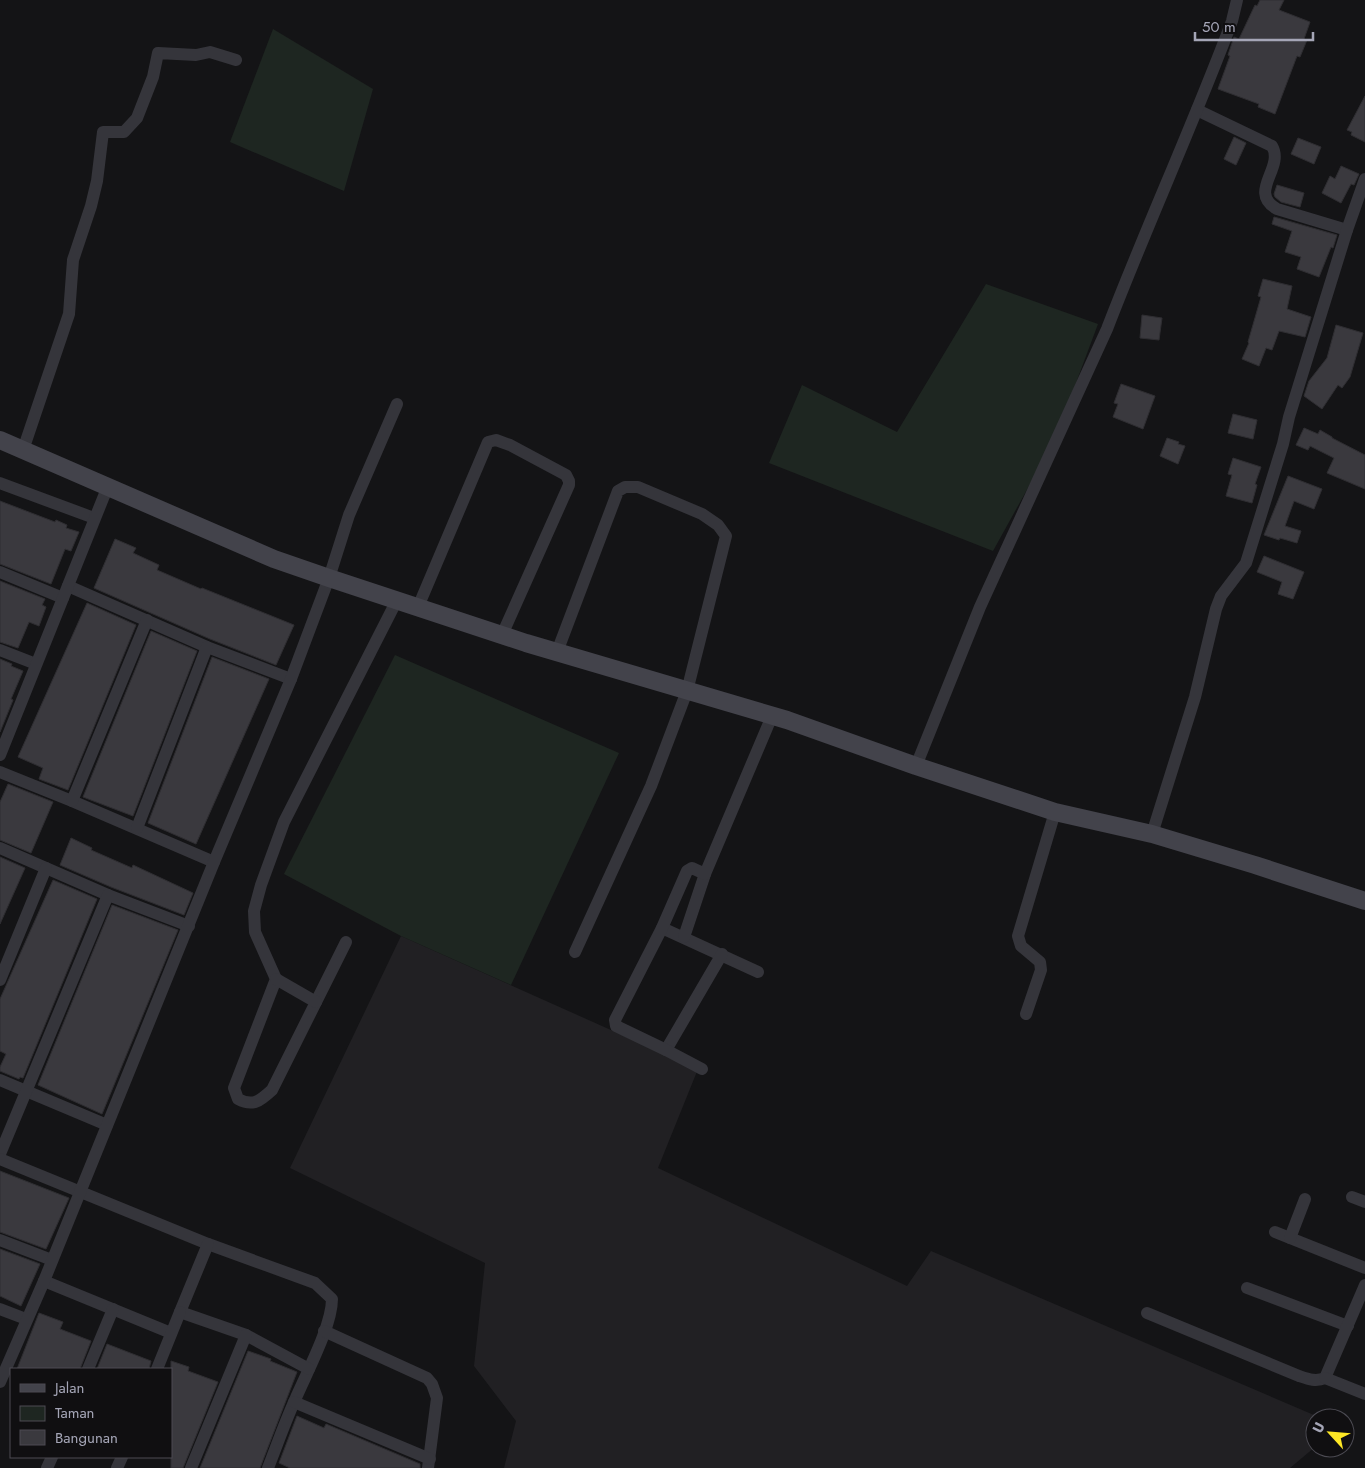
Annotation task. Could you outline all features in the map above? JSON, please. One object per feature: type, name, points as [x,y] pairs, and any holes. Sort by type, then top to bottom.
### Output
[{"type":"street","points":[[916,766],[980,607],[1107,329],[1198,110],[1232,21],[1237,0]]},
{"type":"street","points":[[23,450],[69,314],[73,260],[91,206],[97,181],[103,132],[124,132],[137,118],[153,77],[158,53],[196,55],[210,52],[236,60]]},
{"type":"street","points":[[1198,110],[1272,146],[1274,161],[1264,193],[1270,205],[1277,209],[1347,230]]},
{"type":"street","points":[[1152,834],[1195,697],[1216,609],[1221,596],[1246,563],[1283,444],[1289,417],[1347,230],[1365,179]]},
{"type":"street","points":[[0,1382],[44,1281],[214,862],[291,679],[329,578],[349,515],[397,404]]},
{"type":"street","points":[[0,440],[274,559],[329,578],[502,635],[772,716],[1055,812],[1152,834],[1365,900]]},
{"type":"street","points":[[418,607],[488,442],[496,440],[510,445],[566,475],[569,485],[502,635]]},
{"type":"street","points":[[0,483],[94,518]]},
{"type":"street","points":[[1,749],[108,486]]},
{"type":"street","points":[[557,652],[618,491],[625,488],[638,487],[702,514],[718,525],[726,536],[687,691],[651,786],[575,952]]},
{"type":"street","points":[[0,572],[147,620],[207,647],[291,679]]},
{"type":"street","points":[[316,1002],[276,979],[255,932],[254,911],[261,885],[284,822],[397,600]]},
{"type":"street","points":[[72,800],[147,620]]},
{"type":"street","points":[[137,828],[207,647]]},
{"type":"street","points":[[0,650],[36,664]]},
{"type":"street","points":[[684,938],[705,874],[772,716]]},
{"type":"street","points":[[0,772],[72,800],[214,862]]},
{"type":"street","points":[[1026,1014],[1041,970],[1040,962],[1021,946],[1018,936],[1055,812]]},
{"type":"street","points":[[0,848],[108,895],[189,926]]},
{"type":"street","points":[[0,980],[46,868]]},
{"type":"street","points":[[702,1069],[616,1026],[615,1023],[617,1014],[662,928],[687,871],[692,868],[705,874]]},
{"type":"street","points":[[0,1154],[108,895]]},
{"type":"street","points":[[662,928],[758,972]]},
{"type":"street","points":[[276,979],[234,1088],[238,1099],[246,1103],[255,1102],[272,1090],[346,942]]},
{"type":"street","points":[[666,1050],[722,954]]},
{"type":"street","points":[[0,1080],[107,1126]]},
{"type":"street","points":[[0,1159],[208,1244],[315,1283],[332,1299],[332,1309],[324,1331],[268,1468]]},
{"type":"street","points":[[1352,1196],[1365,1202]]},
{"type":"street","points":[[1290,1238],[1305,1199]]},
{"type":"street","points":[[1276,1232],[1365,1268]]},
{"type":"street","points":[[0,1240],[52,1260]]},
{"type":"street","points":[[157,1368],[208,1244]]},
{"type":"street","points":[[44,1281],[172,1333]]},
{"type":"street","points":[[1325,1378],[1365,1286]]},
{"type":"street","points":[[1247,1288],[1348,1326]]},
{"type":"street","points":[[0,1309],[26,1319]]},
{"type":"street","points":[[88,1368],[113,1309]]},
{"type":"street","points":[[180,1312],[246,1335],[309,1369]]},
{"type":"street","points":[[1147,1313],[1299,1376],[1315,1380],[1325,1378],[1365,1394]]},
{"type":"street","points":[[294,1402],[429,1464],[437,1398],[432,1384],[427,1378],[324,1331]]},
{"type":"street","points":[[191,1468],[246,1335]]},
{"type":"shaded area","points":[[401,936],[698,1069],[658,1168],[907,1286],[931,1251],[1305,1411],[1305,1455],[1290,1468],[504,1468],[516,1421],[474,1366],[485,1263],[290,1168]]},
{"type":"green space","points":[[273,29],[373,89],[344,191],[230,142]]},
{"type":"green space","points":[[986,284],[1098,324],[1055,439],[993,551],[769,463],[802,385],[897,432]]},
{"type":"green space","points":[[395,655],[619,753],[511,985],[401,936],[284,874]]},
{"type":"building","points":[[1260,0],[1284,0],[1279,10],[1310,22],[1304,39],[1307,40],[1300,57],[1297,56],[1275,114],[1258,107],[1259,104],[1218,89],[1230,56],[1228,55],[1234,37],[1239,39],[1255,5],[1257,6]]},
{"type":"building","points":[[1365,96],[1365,142],[1351,135],[1352,132],[1347,130]]},
{"type":"building","points":[[1234,137],[1246,143],[1236,165],[1224,159]]},
{"type":"building","points":[[1298,138],[1321,147],[1314,164],[1291,154]]},
{"type":"building","points":[[1341,166],[1359,174],[1354,185],[1351,184],[1341,203],[1322,193],[1330,176],[1335,179]]},
{"type":"building","points":[[1277,185],[1304,193],[1300,207],[1281,202],[1275,197]]},
{"type":"building","points":[[1274,217],[1337,235],[1319,277],[1297,269],[1301,257],[1285,252],[1292,231],[1272,224]]},
{"type":"building","points":[[1263,279],[1292,286],[1287,309],[1311,317],[1305,337],[1279,331],[1272,350],[1266,348],[1259,366],[1242,359],[1249,343],[1261,297],[1258,296]]},
{"type":"building","points":[[1142,315],[1162,318],[1159,340],[1140,338]]},
{"type":"building","points":[[1336,325],[1363,333],[1350,377],[1342,388],[1338,385],[1322,409],[1304,396],[1309,381],[1327,358]]},
{"type":"building","points":[[1121,384],[1155,396],[1143,429],[1113,417],[1118,404],[1114,403]]},
{"type":"building","points":[[1233,414],[1257,420],[1253,439],[1228,433]]},
{"type":"building","points":[[1304,428],[1318,434],[1320,430],[1365,455],[1365,489],[1327,473],[1334,458],[1310,446],[1308,450],[1296,445]]},
{"type":"building","points":[[1167,438],[1185,446],[1178,464],[1160,456]]},
{"type":"building","points":[[1233,458],[1261,467],[1255,484],[1257,485],[1252,503],[1226,496],[1232,475],[1228,474]]},
{"type":"building","points":[[1288,476],[1322,489],[1314,509],[1294,501],[1285,526],[1301,531],[1297,543],[1264,535]]},
{"type":"building","points":[[0,501],[55,522],[56,520],[67,525],[66,528],[79,532],[71,551],[65,549],[51,584],[0,564]]},
{"type":"building","points":[[115,539],[136,548],[133,553],[159,565],[157,570],[294,625],[276,665],[210,639],[94,588]]},
{"type":"building","points":[[1264,556],[1304,572],[1293,599],[1278,594],[1282,582],[1257,572]]},
{"type":"building","points":[[0,581],[45,599],[42,605],[46,607],[39,626],[29,622],[18,648],[0,642]]},
{"type":"building","points":[[87,603],[136,625],[68,790],[39,779],[43,768],[18,757]]},
{"type":"building","points":[[151,631],[197,651],[133,816],[83,797]]},
{"type":"building","points":[[212,657],[269,679],[196,844],[148,823]]},
{"type":"building","points":[[0,659],[23,671],[0,732]]},
{"type":"building","points":[[8,784],[53,802],[31,853],[0,840],[0,802]]},
{"type":"building","points":[[71,838],[92,848],[91,850],[132,868],[133,865],[193,893],[184,915],[60,865]]},
{"type":"building","points":[[0,857],[25,868],[0,924]]},
{"type":"building","points":[[53,880],[97,899],[23,1078],[20,1077],[19,1079],[0,1071],[6,1054],[0,1051],[0,999]]},
{"type":"building","points":[[112,905],[178,930],[102,1114],[38,1085]]},
{"type":"building","points":[[0,1171],[69,1198],[46,1249],[0,1232]]},
{"type":"building","points":[[0,1249],[40,1264],[21,1306],[0,1296]]},
{"type":"building","points":[[39,1313],[63,1322],[60,1329],[91,1341],[80,1368],[17,1368]]},
{"type":"building","points":[[107,1344],[151,1361],[149,1368],[97,1368]]},
{"type":"building","points":[[248,1351],[271,1359],[270,1361],[297,1372],[260,1468],[200,1468]]},
{"type":"building","points":[[171,1361],[189,1367],[188,1371],[218,1382],[183,1468],[171,1468]]},
{"type":"building","points":[[297,1416],[324,1428],[326,1424],[420,1464],[420,1468],[290,1468],[279,1463]]}]
